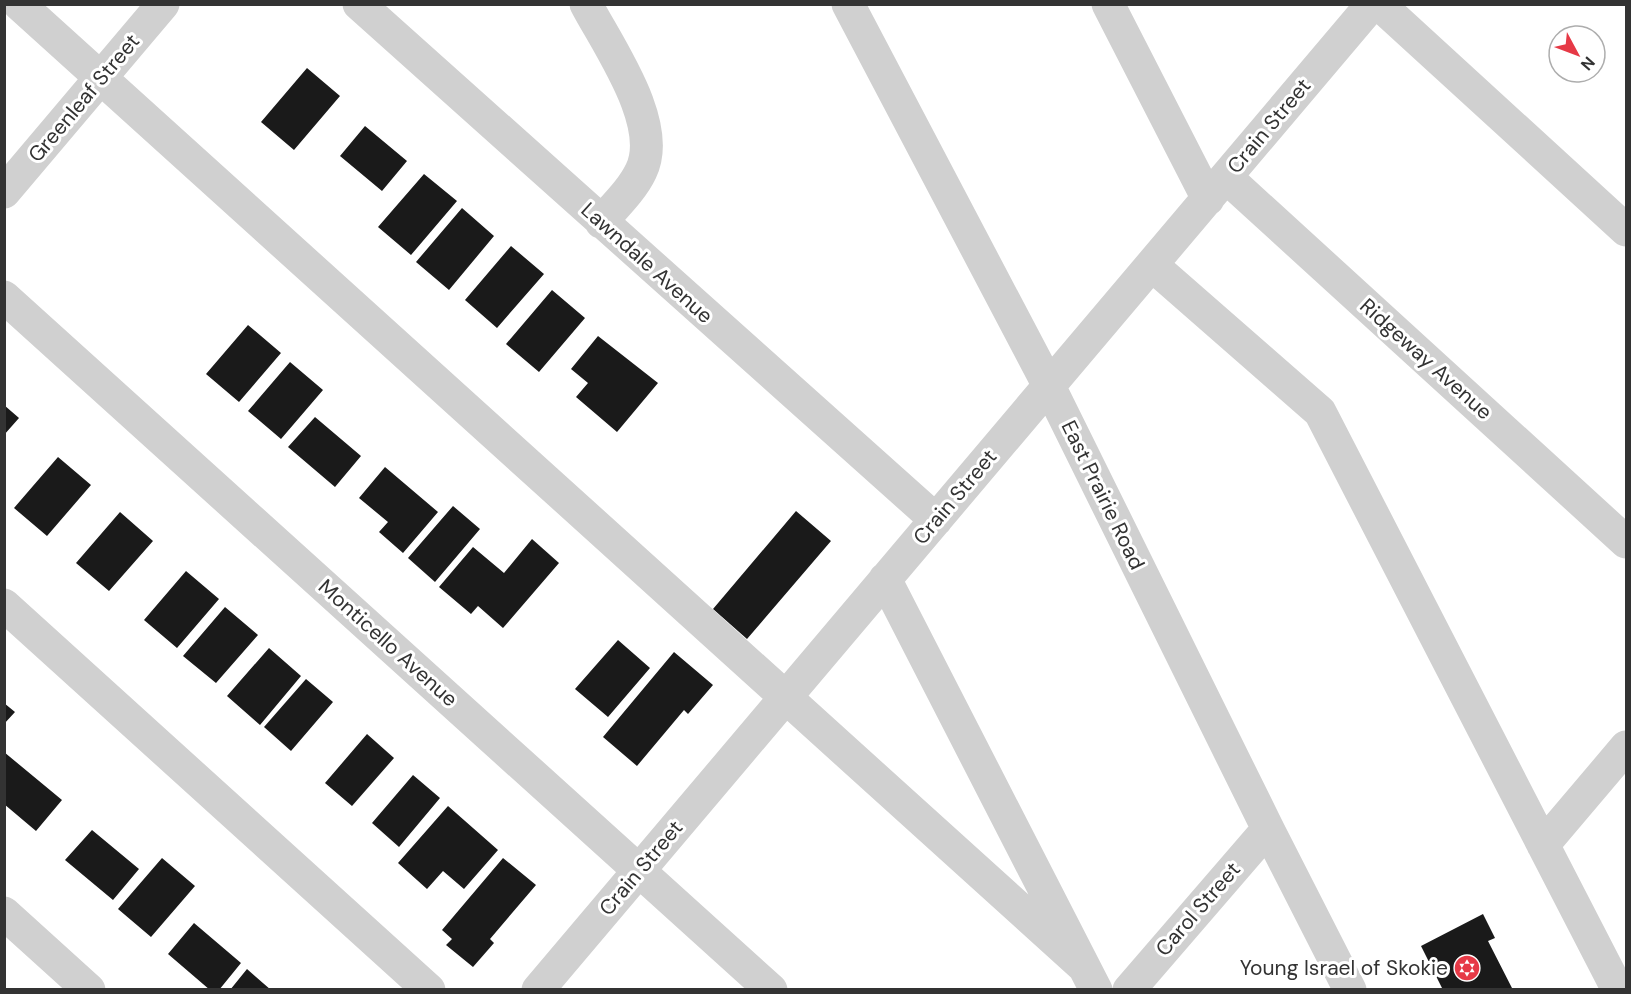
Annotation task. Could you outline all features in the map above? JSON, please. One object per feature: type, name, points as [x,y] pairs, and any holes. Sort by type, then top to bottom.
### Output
[{"type":"street","points":[[19,4],[787,696],[1090,978]]},
{"type":"street","name":"Greenleaf Street","points":[[4,192],[163,4]]},
{"type":"street","name":"Lawndale Avenue","points":[[359,4],[936,520]]},
{"type":"street","points":[[586,4],[642,110],[648,131],[642,169],[634,184],[601,222]]},
{"type":"street","name":"East Prairie Road","points":[[848,4],[1049,386],[1350,990]]},
{"type":"street","points":[[1108,4],[1217,188]]},
{"type":"street","name":"Crain Street","points":[[538,990],[1372,4]]},
{"type":"street","points":[[1379,4],[1626,230]]},
{"type":"street","name":"Ridgeway Avenue","points":[[1217,188],[1626,542]]},
{"type":"street","points":[[1152,265],[1320,412],[1618,990]]},
{"type":"street","name":"Monticello Avenue","points":[[4,297],[771,990]]},
{"type":"street","points":[[885,579],[1090,978]]},
{"type":"street","points":[[4,605],[429,990]]},
{"type":"street","points":[[1543,845],[1626,747]]},
{"type":"street","name":"Carol Street","points":[[1129,990],[1268,829]]},
{"type":"street","points":[[4,913],[89,990]]},
{"type":"building","points":[[307,68],[340,96],[294,150],[261,122]]},
{"type":"building","points":[[365,126],[407,161],[382,191],[340,156]]},
{"type":"building","points":[[424,174],[457,201],[411,255],[378,227]]},
{"type":"building","points":[[462,208],[494,236],[449,290],[416,262]]},
{"type":"building","points":[[511,246],[544,274],[497,328],[465,300]]},
{"type":"building","points":[[552,290],[585,318],[539,372],[506,344]]},
{"type":"building","points":[[248,325],[281,353],[239,402],[206,374]]},
{"type":"building","points":[[598,336],[658,383],[617,432],[576,397],[588,383],[571,369]]},
{"type":"building","points":[[290,362],[323,390],[281,439],[248,411]]},
{"type":"building","points":[[4,405],[19,418],[4,435]]},
{"type":"building","points":[[315,417],[361,456],[335,487],[288,447]]},
{"type":"building","points":[[58,457],[91,485],[47,536],[14,508]]},
{"type":"building","points":[[385,467],[438,512],[403,553],[379,532],[388,522],[359,498]]},
{"type":"building","points":[[453,506],[480,529],[435,582],[408,558]]},
{"type":"building","points":[[796,511],[831,541],[747,639],[713,609]]},
{"type":"building","points":[[120,512],[153,541],[109,591],[76,563]]},
{"type":"building","points":[[532,539],[559,563],[503,628],[478,606],[471,614],[439,587],[473,547],[504,573]]},
{"type":"building","points":[[186,571],[219,599],[177,648],[144,620]]},
{"type":"building","points":[[225,607],[258,635],[216,683],[183,656]]},
{"type":"building","points":[[618,640],[650,668],[608,717],[575,689]]},
{"type":"building","points":[[269,648],[301,676],[260,725],[227,696]]},
{"type":"building","points":[[674,652],[713,685],[688,714],[684,710],[637,766],[603,737]]},
{"type":"building","points":[[306,679],[333,702],[291,751],[264,727]]},
{"type":"building","points":[[4,703],[15,712],[4,724]]},
{"type":"building","points":[[367,734],[394,758],[352,806],[325,783]]},
{"type":"building","points":[[4,752],[62,800],[36,831],[4,804]]},
{"type":"building","points":[[413,775],[440,798],[399,847],[372,823]]},
{"type":"building","points":[[448,806],[498,850],[464,889],[443,871],[427,889],[398,863]]},
{"type":"building","points":[[92,830],[139,869],[113,900],[65,860]]},
{"type":"building","points":[[162,858],[195,886],[151,937],[118,909]]},
{"type":"building","points":[[503,858],[536,885],[490,939],[494,943],[473,967],[446,945],[452,939],[442,930]]},
{"type":"building","name":"Young Israel of Skokie","points":[[1483,914],[1495,938],[1488,941],[1513,990],[1443,990],[1421,946]]},
{"type":"building","points":[[194,923],[241,963],[219,990],[210,990],[168,954]]},
{"type":"building","points":[[247,969],[271,990],[230,990]]},
{"type":"place","name":"Young Israel of Skokie","points":[[1467,968]]}]
